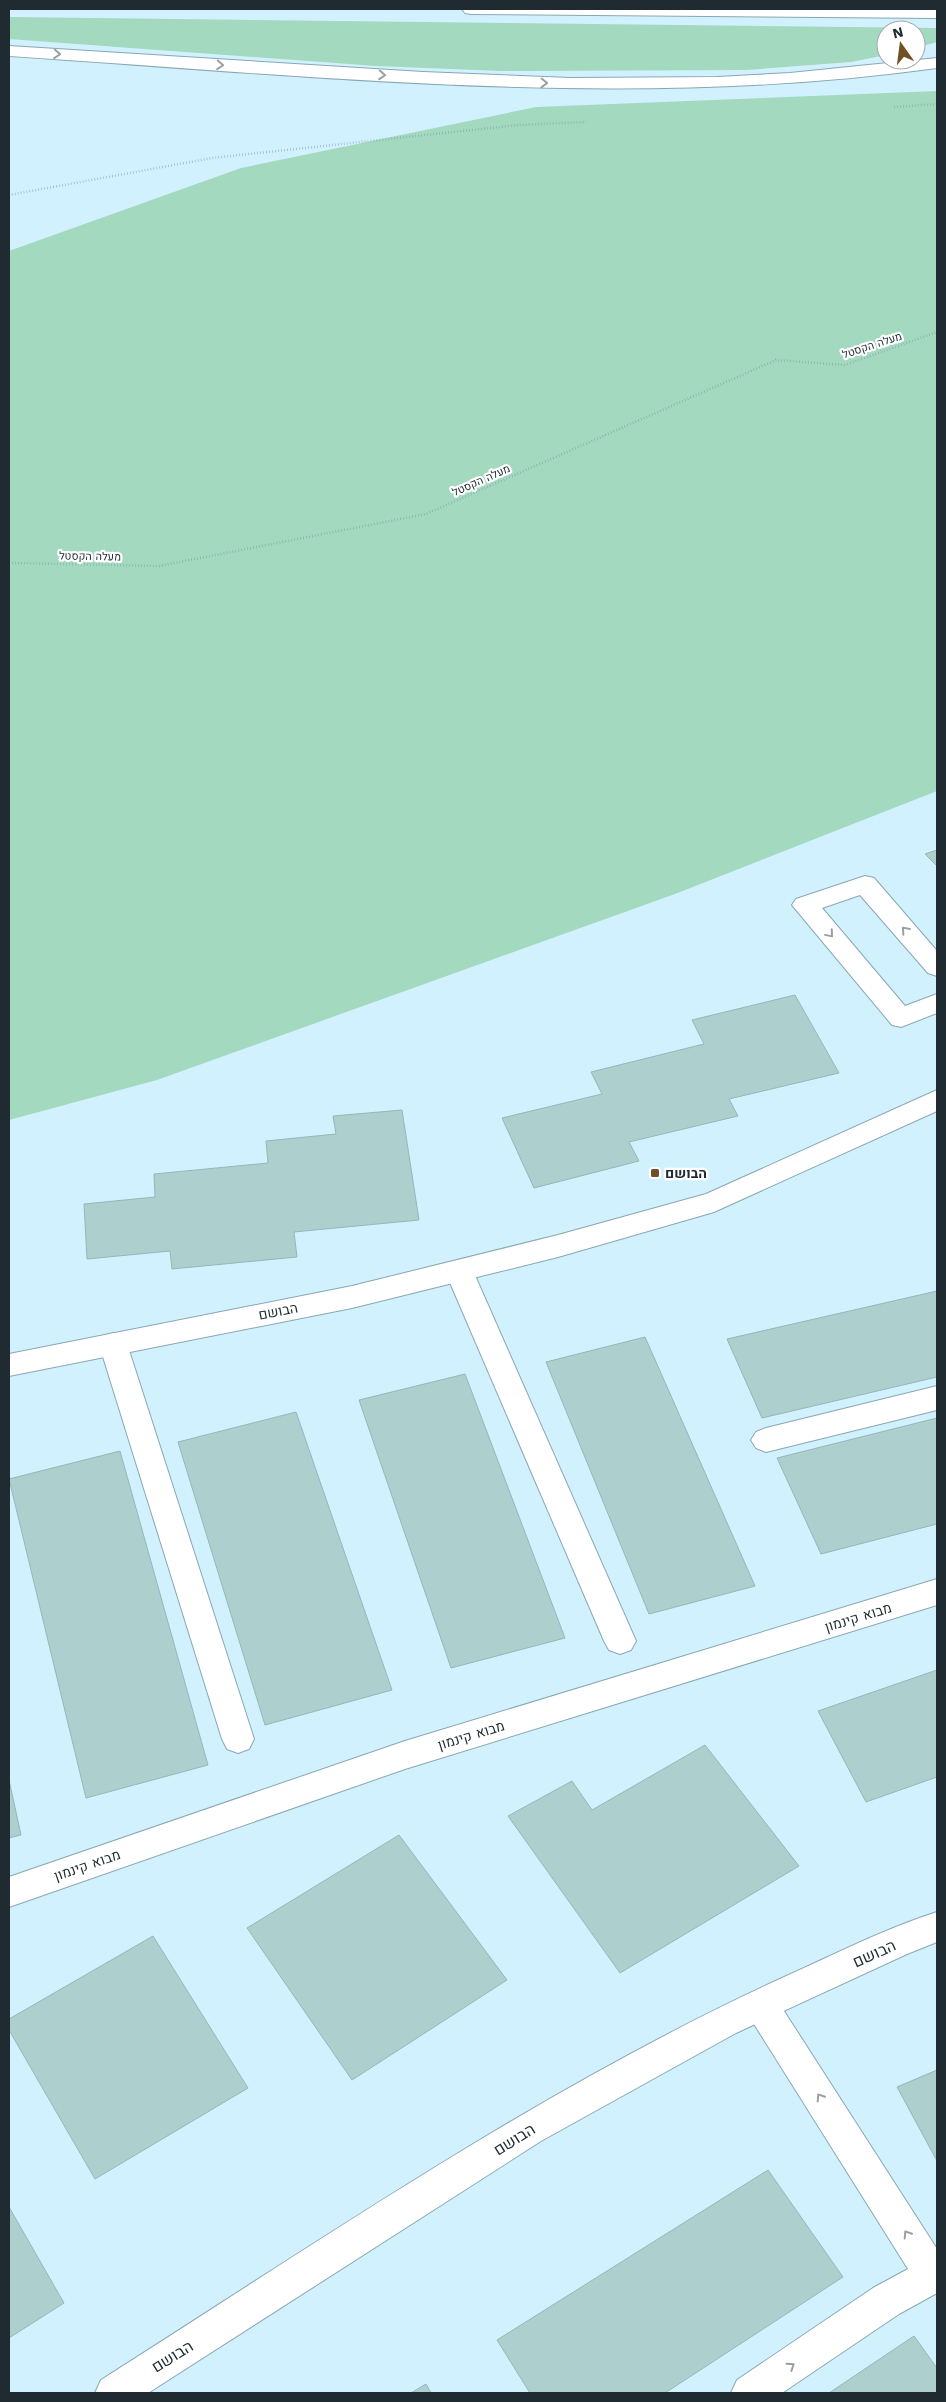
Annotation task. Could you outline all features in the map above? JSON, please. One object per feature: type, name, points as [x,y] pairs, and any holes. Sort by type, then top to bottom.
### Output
[{"type":"main road","points":[[471,9],[937,13]]},
{"type":"main road","points":[[9,51],[479,81],[575,84],[675,84],[768,80],[828,76],[937,63]]},
{"type":"main road","points":[[937,967],[865,884],[805,905],[901,1018],[937,1003]]},
{"type":"main road","name":"הבושם","points":[[9,1365],[352,1297],[558,1246],[714,1202],[937,1100]]},
{"type":"main road","points":[[459,1271],[620,1641]]},
{"type":"main road","points":[[113,1344],[238,1739]]},
{"type":"main road","points":[[766,1440],[937,1398]]},
{"type":"main road","name":"מבוא קינמון","points":[[9,1892],[405,1755],[937,1592]]},
{"type":"main road","name":"הבושם","points":[[114,2393],[529,2129],[724,2022],[895,1943],[937,1927]]},
{"type":"main road","points":[[750,2393],[886,2301],[935,2274],[761,2005]]},
{"type":"path","points":[[890,107],[937,104]]},
{"type":"path","points":[[9,195],[212,158],[518,125],[587,122]]},
{"type":"path","name":"מעלה הקסטל","points":[[9,563],[160,566],[426,514],[776,360],[845,365],[937,332]]},
{"type":"green space","points":[[9,17],[876,27],[876,57],[851,62],[747,70],[501,71],[376,66],[9,39]]},
{"type":"green space","points":[[926,28],[937,28],[937,42],[926,45]]},
{"type":"green space","points":[[937,91],[937,791],[675,894],[157,1080],[9,1120],[9,251],[241,168],[536,107]]},
{"type":"building","points":[[937,850],[937,866],[925,854]]},
{"type":"building","points":[[795,995],[839,1073],[729,1099],[738,1116],[629,1142],[639,1161],[534,1188],[502,1118],[602,1094],[591,1072],[704,1044],[692,1020]]},
{"type":"building","points":[[402,1110],[419,1220],[294,1232],[297,1257],[172,1269],[170,1251],[87,1259],[84,1204],[155,1197],[154,1174],[268,1163],[266,1141],[336,1134],[333,1116]]},
{"type":"building","points":[[937,1291],[937,1377],[762,1418],[727,1339]]},
{"type":"building","points":[[645,1337],[755,1586],[649,1614],[546,1362]]},
{"type":"building","points":[[465,1374],[565,1638],[451,1668],[359,1400]]},
{"type":"building","points":[[296,1412],[392,1690],[265,1725],[178,1442]]},
{"type":"building","points":[[937,1418],[937,1524],[821,1554],[777,1458]]},
{"type":"building","points":[[120,1451],[208,1765],[86,1798],[9,1479]]},
{"type":"building","points":[[937,1670],[937,1777],[866,1802],[818,1711]]},
{"type":"building","points":[[705,1745],[799,1866],[620,1973],[508,1816],[572,1781],[592,1810]]},
{"type":"building","points":[[9,1780],[21,1835],[9,1838]]},
{"type":"building","points":[[399,1835],[507,1980],[352,2080],[247,1928]]},
{"type":"building","points":[[153,1936],[248,2088],[95,2179],[9,2030],[9,2019]]},
{"type":"building","points":[[937,2070],[937,2161],[897,2087]]},
{"type":"building","points":[[768,2170],[843,2277],[665,2393],[530,2393],[497,2340]]},
{"type":"building","points":[[9,2207],[64,2303],[9,2338]]},
{"type":"building","points":[[914,2336],[937,2368],[937,2393],[829,2393]]},
{"type":"building","points":[[426,2384],[431,2393],[411,2393]]},
{"type":"place","name":"הבושם","points":[[655,1173]]}]
